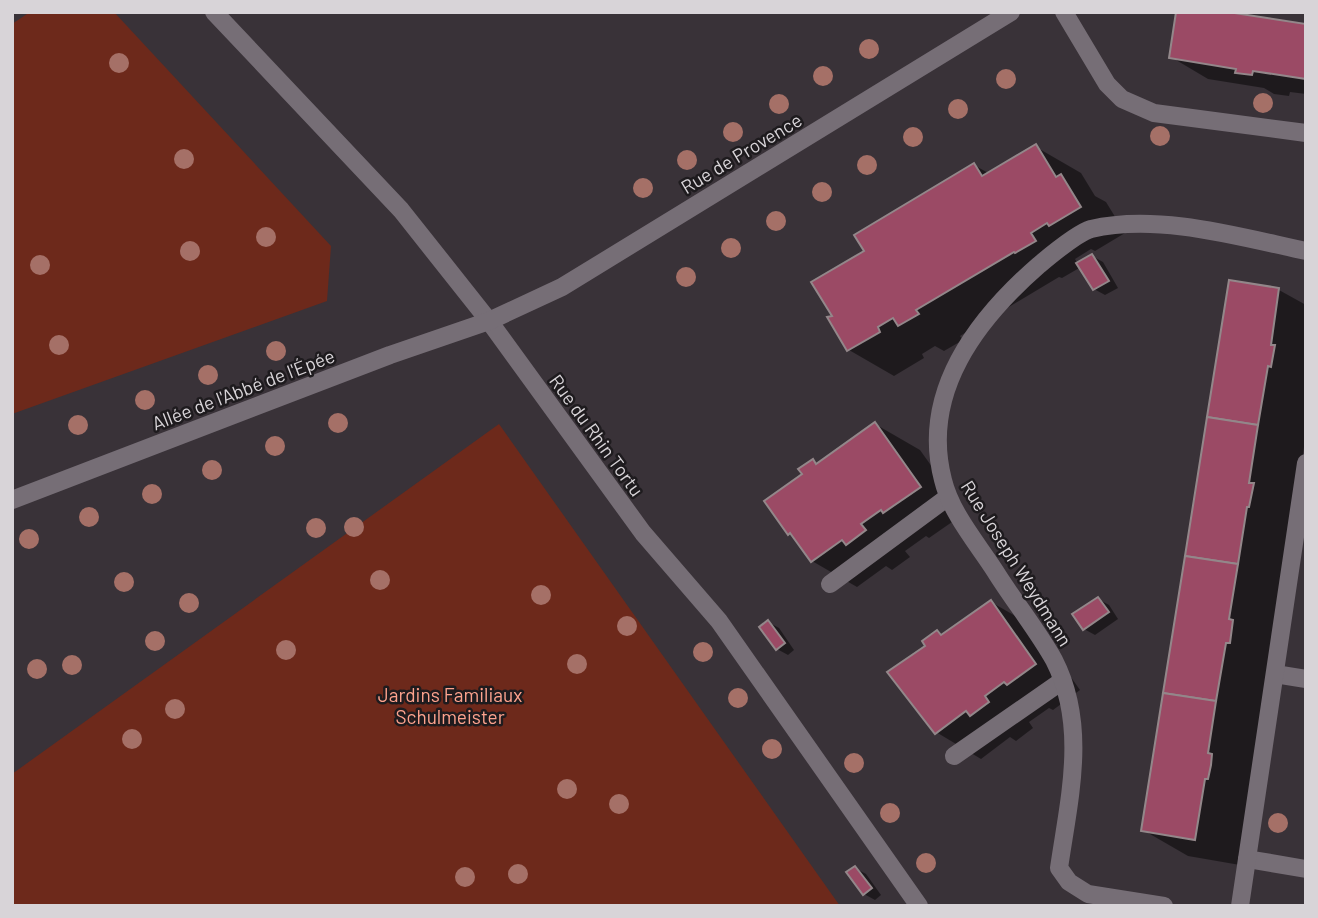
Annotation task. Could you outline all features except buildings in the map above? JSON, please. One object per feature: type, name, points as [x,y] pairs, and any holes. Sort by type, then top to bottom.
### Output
[{"type":"street","name":"Rue du Rhin Tortu","points":[[214,12],[401,210],[489,321],[643,533],[719,621],[919,906]]},
{"type":"street","name":"Rue de Provence","points":[[489,321],[562,287],[1011,12]]},
{"type":"street","points":[[1064,12],[1107,84],[1122,99],[1154,113],[1306,133]]},
{"type":"street","name":"Rue Joseph Weydmann","points":[[1164,906],[1088,894],[1069,882],[1059,868],[1073,768],[1074,738],[1070,711],[1053,659],[948,497],[939,460],[938,433],[948,383],[970,338],[999,303],[1050,256],[1089,230],[1167,225],[1243,237],[1306,251]]},
{"type":"street","name":"Allée de l'Abbé de l'Épée","points":[[12,500],[390,355],[489,321]]},
{"type":"street","points":[[1240,906],[1306,463]]},
{"type":"street","points":[[830,584],[948,497]]},
{"type":"street","points":[[1275,674],[1306,679]]},
{"type":"street","points":[[954,757],[1062,681]]},
{"type":"street","points":[[1247,859],[1306,869]]},
{"type":"green space","points":[[30,12],[114,12],[331,246],[327,301],[12,414],[12,24]]},
{"type":"green space","name":"Jardins Familiaux Schulmeister","points":[[499,424],[840,906],[12,906],[12,774]]}]
